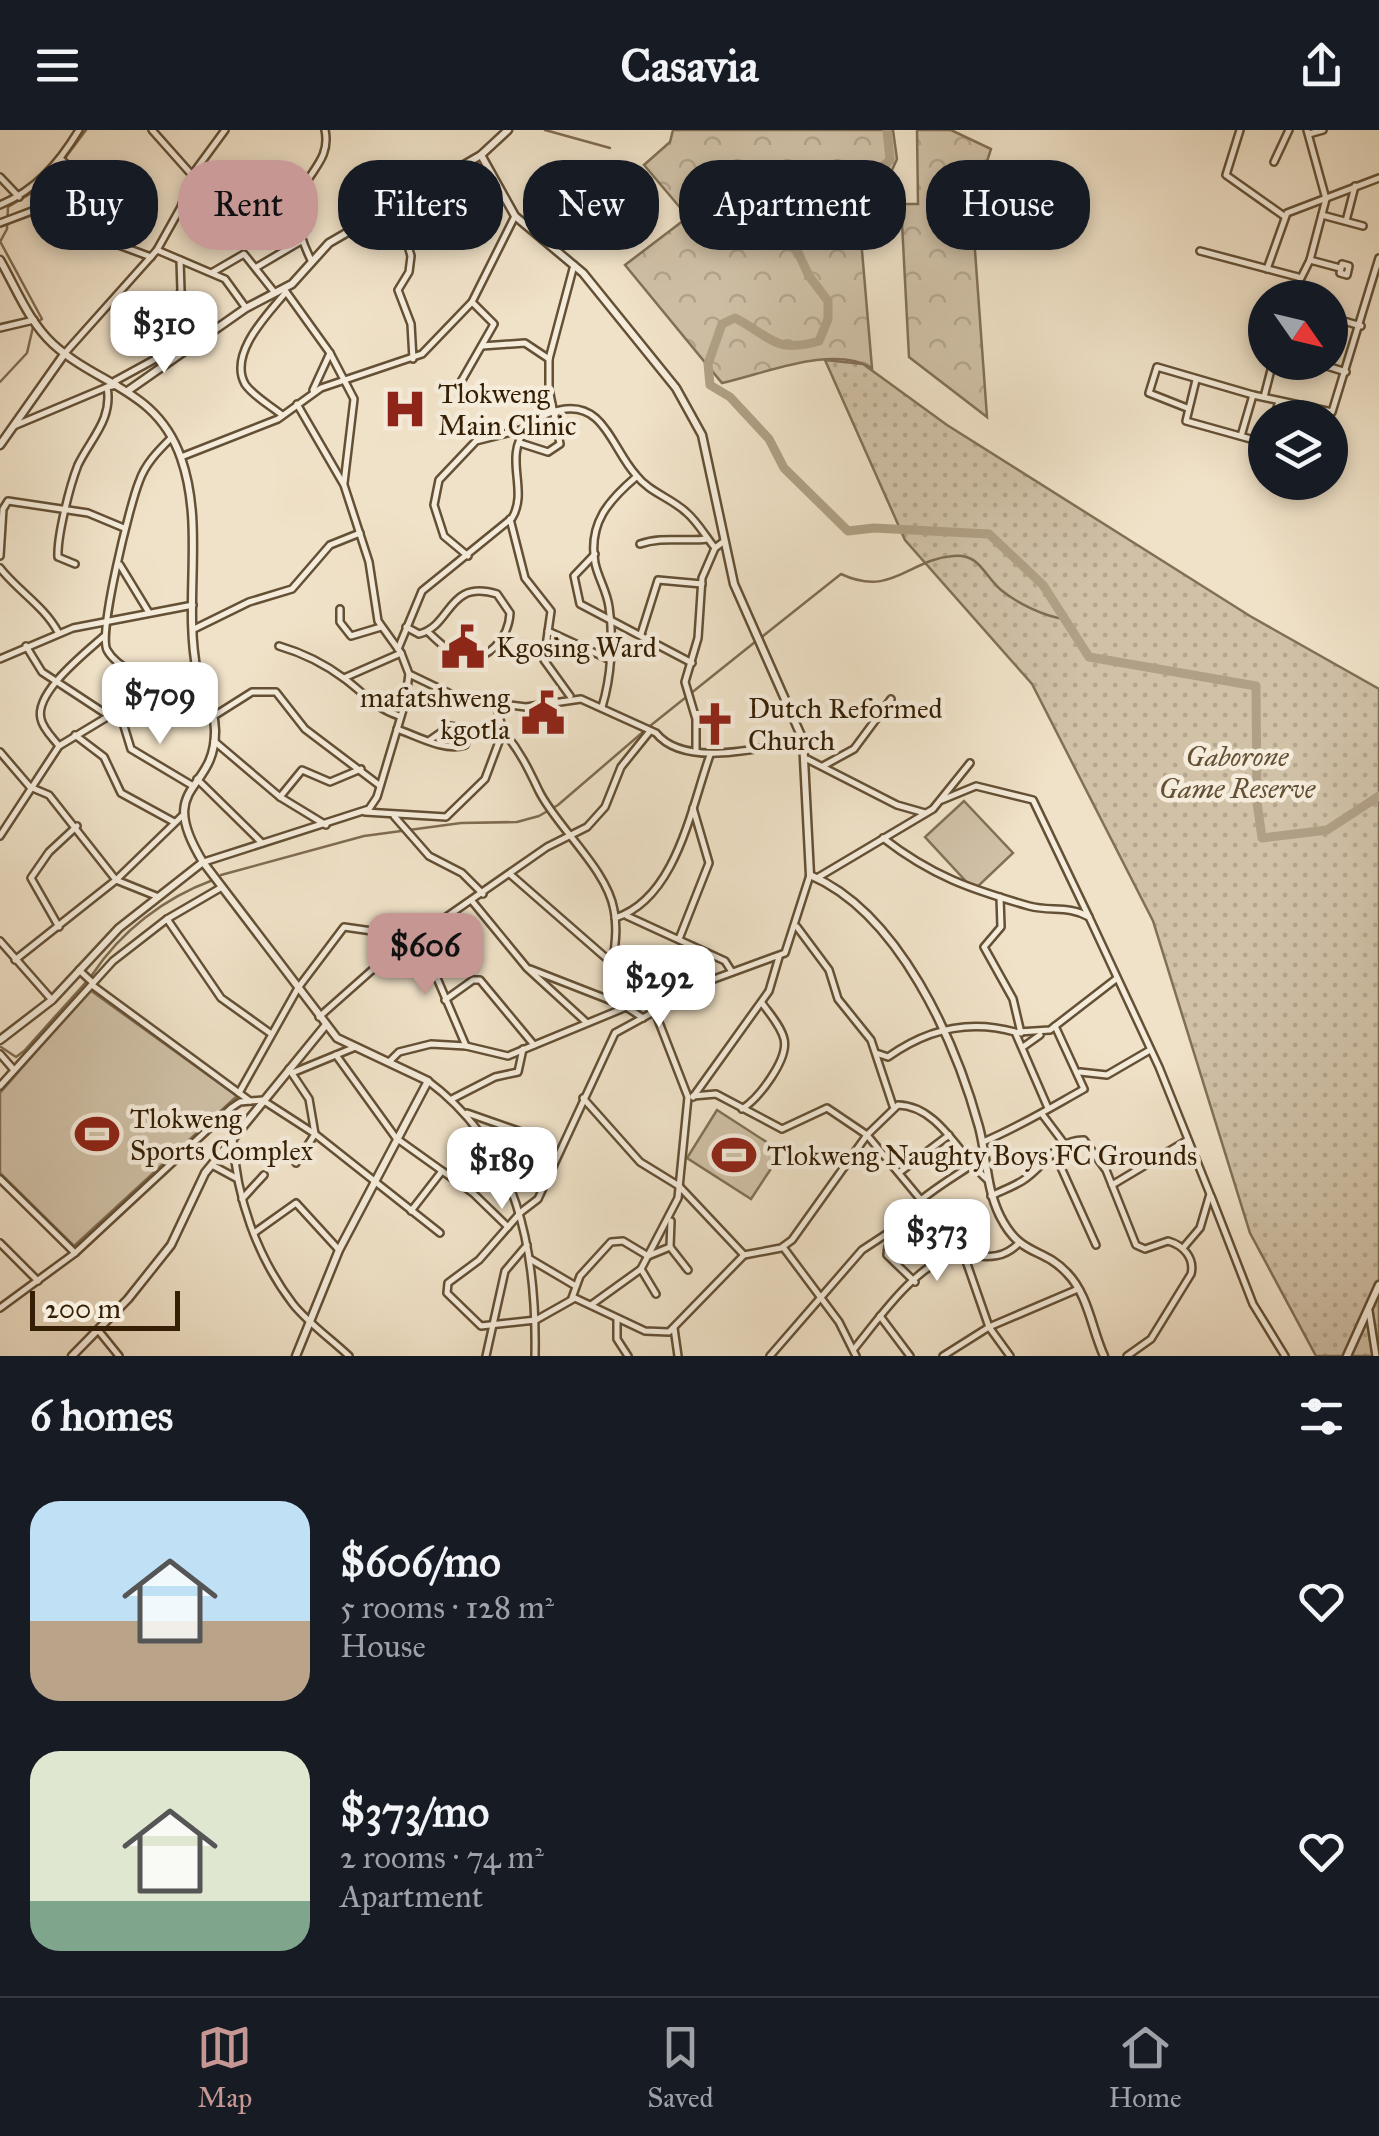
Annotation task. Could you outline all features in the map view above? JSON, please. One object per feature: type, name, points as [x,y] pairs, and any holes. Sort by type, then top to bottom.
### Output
[{"type":"street","points":[[0,205],[19,197],[60,159],[79,130]]},
{"type":"street","points":[[152,130],[179,160]]},
{"type":"street","points":[[203,160],[225,130]]},
{"type":"street","points":[[318,161],[324,151],[324,130]]},
{"type":"street","points":[[472,160],[508,130]]},
{"type":"street","points":[[1240,130],[1224,172],[1244,192],[1284,216]]},
{"type":"street","points":[[1274,162],[1289,130]]},
{"type":"street","points":[[1200,251],[1298,278],[1310,260],[1326,199],[1308,132],[1323,130]]},
{"type":"street","points":[[481,155],[515,216],[574,265],[689,409],[710,462],[734,584],[803,740],[814,877],[789,946],[779,957],[774,983],[688,1104]]},
{"type":"street","points":[[0,177],[19,197]]},
{"type":"street","points":[[1284,216],[1379,178]]},
{"type":"street","points":[[1346,222],[1355,186]]},
{"type":"street","points":[[158,246],[178,211]]},
{"type":"street","points":[[0,223],[30,212]]},
{"type":"street","points":[[1322,214],[1364,226]]},
{"type":"street","points":[[181,457],[282,416],[312,392],[414,359],[435,344],[472,302],[515,216]]},
{"type":"street","points":[[1267,269],[1284,216]]},
{"type":"street","points":[[282,416],[246,384],[242,367],[246,346],[285,290],[328,243],[338,237]]},
{"type":"street","points":[[134,250],[151,256]]},
{"type":"street","points":[[0,445],[64,354],[156,250],[213,272],[232,287],[246,308]]},
{"type":"street","points":[[258,267],[286,250]]},
{"type":"street","points":[[306,250],[312,262]]},
{"type":"street","points":[[410,250],[411,267],[398,290],[411,324],[414,359]]},
{"type":"street","points":[[213,272],[240,254],[258,267],[275,293]]},
{"type":"street","points":[[1348,365],[1379,258]]},
{"type":"street","points":[[0,260],[34,320],[64,354],[118,383],[142,401],[181,457],[191,514],[198,672],[214,716],[214,741],[178,819],[116,880],[15,960]]},
{"type":"street","points":[[14,426],[118,383],[159,357],[153,340],[181,291],[180,260]]},
{"type":"street","points":[[1310,260],[1340,268]]},
{"type":"street","points":[[520,443],[554,451],[561,440],[550,396],[549,359],[574,265]]},
{"type":"street","points":[[129,390],[246,308],[285,290]]},
{"type":"street","points":[[285,290],[348,381],[356,411],[344,484]]},
{"type":"street","points":[[458,386],[494,322],[472,302]]},
{"type":"street","points":[[0,328],[34,320]]},
{"type":"street","points":[[1348,322],[1360,326]]},
{"type":"street","points":[[482,346],[524,343],[549,359]]},
{"type":"street","points":[[312,392],[330,353]]},
{"type":"street","points":[[1187,408],[1150,394],[1148,389],[1158,366],[1196,380],[1279,400]]},
{"type":"street","points":[[142,401],[143,380]]},
{"type":"street","points":[[1196,380],[1186,421],[1248,439]]},
{"type":"street","points":[[1264,397],[1268,380]]},
{"type":"street","points":[[75,564],[58,557],[80,462],[109,410],[106,387]]},
{"type":"street","points":[[1241,437],[1253,396]]},
{"type":"street","points":[[297,404],[344,484],[360,533],[381,627],[400,651],[408,674],[397,730],[380,785],[366,812]]},
{"type":"street","points":[[468,556],[444,536],[434,505],[440,480],[476,442],[527,428],[556,410],[584,410],[597,418],[636,477],[688,514],[715,548]]},
{"type":"street","points":[[400,651],[422,591],[510,520],[519,500],[513,467],[527,428]]},
{"type":"street","points":[[154,690],[144,678],[112,657],[103,636],[120,565],[124,528],[138,482],[171,438]]},
{"type":"street","points":[[602,707],[611,677],[610,616],[594,554],[603,507],[636,477]]},
{"type":"street","points":[[0,555],[6,502],[68,510],[124,528]]},
{"type":"street","points":[[510,520],[525,578],[550,606],[544,660],[571,698]]},
{"type":"street","points":[[194,629],[249,602],[292,588],[330,544],[360,533]]},
{"type":"street","points":[[640,544],[657,538],[675,543],[707,539]]},
{"type":"street","points":[[696,750],[696,719],[685,684],[693,663],[702,584],[715,548],[723,542]]},
{"type":"street","points":[[594,554],[577,571],[573,588],[583,607],[610,616],[693,663]]},
{"type":"street","points":[[120,565],[148,612]]},
{"type":"street","points":[[0,568],[16,589],[47,613],[58,632]]},
{"type":"street","points":[[641,634],[658,580],[702,584]]},
{"type":"street","points":[[406,627],[419,634],[428,632],[452,603],[478,590],[496,594],[510,614],[507,632],[492,650],[472,658],[456,655],[428,632]]},
{"type":"street","points":[[0,659],[58,632],[194,604]]},
{"type":"street","points":[[340,609],[340,622],[352,636],[381,627]]},
{"type":"street","points":[[548,632],[608,659]]},
{"type":"street","points":[[59,746],[40,715],[58,680],[103,636]]},
{"type":"street","points":[[26,646],[42,672],[110,717]]},
{"type":"street","points":[[279,646],[308,656],[344,678],[376,708],[400,716]]},
{"type":"street","points":[[344,678],[400,651]]},
{"type":"street","points":[[0,836],[59,746],[167,680],[198,672]]},
{"type":"street","points":[[408,674],[450,697],[526,707],[571,698],[602,707],[672,746],[710,755],[803,740]]},
{"type":"street","points":[[214,716],[252,692],[276,692],[306,729],[380,785]]},
{"type":"street","points":[[823,766],[854,750],[891,699]]},
{"type":"street","points":[[496,703],[503,731],[530,764],[539,792],[573,835],[610,900],[615,918],[614,1002]]},
{"type":"street","points":[[120,712],[131,749],[195,782],[262,843]]},
{"type":"street","points":[[397,730],[455,748],[468,738],[454,726],[430,740]]},
{"type":"street","points":[[0,1040],[52,1000],[156,896],[202,862],[366,812],[446,818],[481,787],[503,731]]},
{"type":"street","points":[[319,1017],[380,963],[600,814],[616,774],[650,731]]},
{"type":"street","points":[[76,735],[104,757],[121,793],[178,819],[202,862],[325,1026],[352,1048],[428,1081],[464,1112],[504,1167],[520,1212],[530,1259],[535,1356]]},
{"type":"street","points":[[214,741],[280,797],[326,825]]},
{"type":"street","points":[[0,752],[30,787],[44,790],[77,826],[116,880],[156,896]]},
{"type":"street","points":[[615,918],[640,905],[670,866],[710,755]]},
{"type":"street","points":[[807,759],[897,805],[926,813]]},
{"type":"street","points":[[814,877],[926,813],[942,800],[970,763]]},
{"type":"street","points":[[280,797],[302,770],[330,782],[361,769]]},
{"type":"street","points":[[942,800],[976,786],[1034,800],[1150,1050],[1253,1304],[1284,1356]]},
{"type":"street","points":[[679,940],[708,863],[692,805]]},
{"type":"street","points":[[394,816],[430,856],[462,873],[484,894]]},
{"type":"street","points":[[59,927],[31,878],[49,852],[77,826]]},
{"type":"street","points":[[883,838],[924,870],[1032,907],[1070,908],[1089,917]]},
{"type":"street","points":[[511,875],[613,964]]},
{"type":"street","points":[[814,877],[852,905],[906,960],[935,1009],[983,1142],[991,1196],[1018,1244],[1058,1264],[1078,1289],[1104,1356]]},
{"type":"street","points":[[0,1086],[113,960],[166,919],[222,887]]},
{"type":"street","points":[[1000,897],[1001,928],[984,948],[1013,999],[1018,1032],[1048,1108]]},
{"type":"street","points":[[472,901],[527,968],[586,1022]]},
{"type":"street","points":[[624,915],[729,966]]},
{"type":"street","points":[[166,919],[222,998],[270,1033]]},
{"type":"street","points":[[239,1092],[298,988],[347,925],[370,934],[418,936]]},
{"type":"street","points":[[796,925],[829,970],[838,1000],[876,1053],[893,1106]]},
{"type":"street","points":[[418,936],[466,1046]]},
{"type":"street","points":[[0,941],[52,1000]]},
{"type":"street","points":[[670,1247],[648,1256],[616,1240],[574,1285],[572,1298],[536,1320],[492,1328],[472,1322],[446,1288],[480,1260],[520,1212],[535,1203],[549,1164],[611,1036],[729,966],[779,957]]},
{"type":"street","points":[[527,968],[644,1018]]},
{"type":"street","points":[[79,970],[92,984],[250,1101]]},
{"type":"street","points":[[1023,1047],[1116,979]]},
{"type":"street","points":[[445,1000],[473,980],[480,980],[534,1045]]},
{"type":"street","points":[[742,1109],[754,1100],[784,1050],[782,1033],[762,1003]]},
{"type":"street","points":[[452,1099],[495,1077],[516,1073],[524,1055],[534,1045],[624,1008]]},
{"type":"street","points":[[591,1305],[641,1268],[670,1217],[680,1186],[688,1104],[682,1074],[655,1012]]},
{"type":"street","points":[[876,1053],[888,1057],[918,1039],[979,1023],[1042,1033]]},
{"type":"street","points":[[72,1356],[171,1245],[194,1190],[325,1026]]},
{"type":"street","points":[[983,1142],[1083,1090],[1085,1084],[1055,1026]]},
{"type":"street","points":[[389,1062],[400,1052],[431,1044],[466,1046],[504,1056],[524,1055]]},
{"type":"street","points":[[290,1071],[352,1048]]},
{"type":"street","points":[[1079,1072],[1107,1075],[1150,1050]]},
{"type":"street","points":[[0,1054],[14,1070]]},
{"type":"street","points":[[336,1055],[396,1138],[508,1227]]},
{"type":"street","points":[[290,1071],[309,1100],[315,1134],[296,1163]]},
{"type":"street","points":[[296,1356],[308,1318],[339,1250],[428,1081]]},
{"type":"street","points":[[693,1096],[714,1094],[782,1129],[824,1107],[866,1134],[920,1200]]},
{"type":"street","points":[[583,1098],[640,1162],[680,1186],[744,1255]]},
{"type":"street","points":[[0,1308],[76,1253],[230,1108],[250,1101],[265,1100],[315,1134],[440,1233]]},
{"type":"street","points":[[572,1298],[656,1334],[674,1328],[744,1255],[783,1247],[804,1228],[866,1134],[893,1106]]},
{"type":"street","points":[[893,1106],[917,1108],[949,1135],[970,1166],[988,1181]]},
{"type":"street","points":[[464,1112],[524,1133],[549,1164]]},
{"type":"street","points":[[1042,1114],[1066,1146]]},
{"type":"street","points":[[900,1172],[949,1135]]},
{"type":"street","points":[[233,1139],[236,1178],[254,1233],[294,1305],[348,1356]]},
{"type":"street","points":[[991,1196],[1024,1180],[1054,1152],[1075,1139],[1088,1142],[1112,1185],[1136,1246],[1145,1249],[1168,1242],[1184,1248],[1192,1265],[1190,1274],[1151,1339],[1126,1356]]},
{"type":"street","points":[[1112,1185],[1186,1141]]},
{"type":"street","points":[[1054,1152],[1096,1245]]},
{"type":"street","points":[[212,1165],[236,1178]]},
{"type":"street","points":[[770,1356],[862,1250],[897,1228],[920,1200],[970,1166]]},
{"type":"street","points":[[411,1211],[442,1171]]},
{"type":"street","points":[[242,1199],[264,1174]]},
{"type":"street","points":[[0,1179],[76,1253]]},
{"type":"street","points":[[1184,1248],[1200,1228],[1210,1194]]},
{"type":"street","points":[[254,1233],[296,1203],[339,1250]]},
{"type":"street","points":[[670,1217],[670,1247],[688,1270]]},
{"type":"street","points":[[897,1228],[887,1255],[915,1282]]},
{"type":"street","points":[[662,1232],[671,1234]]},
{"type":"street","points":[[0,1243],[38,1281]]},
{"type":"street","points":[[783,1247],[823,1299],[855,1352],[880,1316],[940,1260],[1000,1258],[1018,1244]]},
{"type":"street","points":[[486,1356],[505,1271],[527,1245]]},
{"type":"street","points":[[965,1258],[989,1327],[1010,1356]]},
{"type":"street","points":[[530,1259],[574,1285]]},
{"type":"street","points":[[641,1268],[656,1294]]},
{"type":"street","points":[[1347,1356],[1379,1285]]},
{"type":"street","points":[[943,1356],[989,1327],[1078,1289]]},
{"type":"street","points":[[1369,1308],[1376,1356]]},
{"type":"street","points":[[880,1316],[910,1356]]},
{"type":"street","points":[[617,1319],[617,1339],[628,1356]]},
{"type":"street","points":[[674,1328],[678,1356]]},
{"type":"street","points":[[98,1330],[119,1356]]},
{"type":"green space","points":[[673,130],[893,130],[897,159],[679,160],[679,206],[659,183],[659,160],[650,160],[670,142]]},
{"type":"green space","points":[[917,130],[951,130],[991,149],[988,160],[926,160],[926,250],[975,250],[987,417],[909,357],[903,250],[906,204],[918,204]]},
{"type":"green space","points":[[679,224],[679,250],[862,250],[872,368],[856,361],[818,360],[722,383],[625,265],[645,250],[659,250],[659,239]]},
{"type":"green space","name":"Gaborone Game Reserve","points":[[825,360],[863,364],[947,425],[1250,616],[1379,689],[1379,1356],[1316,1356],[1250,1233],[1153,921],[1032,684],[905,540]]},
{"type":"green space","points":[[964,801],[1013,853],[974,890],[925,837]]},
{"type":"green space","name":"Tlokweng Sports Complex","points":[[90,990],[237,1096],[74,1246],[0,1173],[0,1093]]},
{"type":"green space","name":"Tlokweng Naughty Boys FC Grounds","points":[[717,1110],[782,1152],[751,1199],[687,1158]]},
{"type":"waterway","points":[[0,242],[7,229],[8,207],[45,185],[86,130]]},
{"type":"waterway","points":[[545,130],[610,148]]},
{"type":"waterway","points":[[887,130],[890,159],[841,228],[823,224],[799,207],[787,215],[794,244],[809,276],[828,301],[828,319],[819,341],[792,346],[774,342],[735,318],[722,324],[708,364],[710,385],[730,397],[769,439],[784,468],[848,531],[874,528],[989,534],[1043,585],[1089,657],[1256,686],[1257,802],[1262,838],[1327,830],[1379,796]]},
{"type":"waterway","points":[[1,243],[42,319],[39,321]]},
{"type":"waterway","points":[[0,382],[27,353],[33,327]]},
{"type":"waterway","points":[[763,636],[841,574],[874,582],[887,580],[924,563],[953,556],[976,562],[1001,590],[1023,604],[1065,619]]},
{"type":"waterway","points":[[650,726],[755,642]]},
{"type":"waterway","points":[[221,875],[364,836],[461,823],[517,822],[539,816],[558,805],[643,732]]},
{"type":"waterway","points":[[92,975],[116,944],[145,918],[178,896],[213,880]]},
{"type":"waterway","points":[[1,1047],[16,1057],[24,1051],[87,981]]},
{"type":"place","name":"Tlokweng Main Clinic","points":[[405,409]]},
{"type":"place","name":"Kgosing Ward","points":[[463,647]]},
{"type":"place","name":"mafatshweng kgotla","points":[[543,713]]},
{"type":"place","name":"Dutch Reformed Church","points":[[715,724]]},
{"type":"place","name":"Tlokweng Sports Complex","points":[[97,1134]]},
{"type":"place","name":"Tlokweng Naughty Boys FC Grounds","points":[[734,1155]]}]
